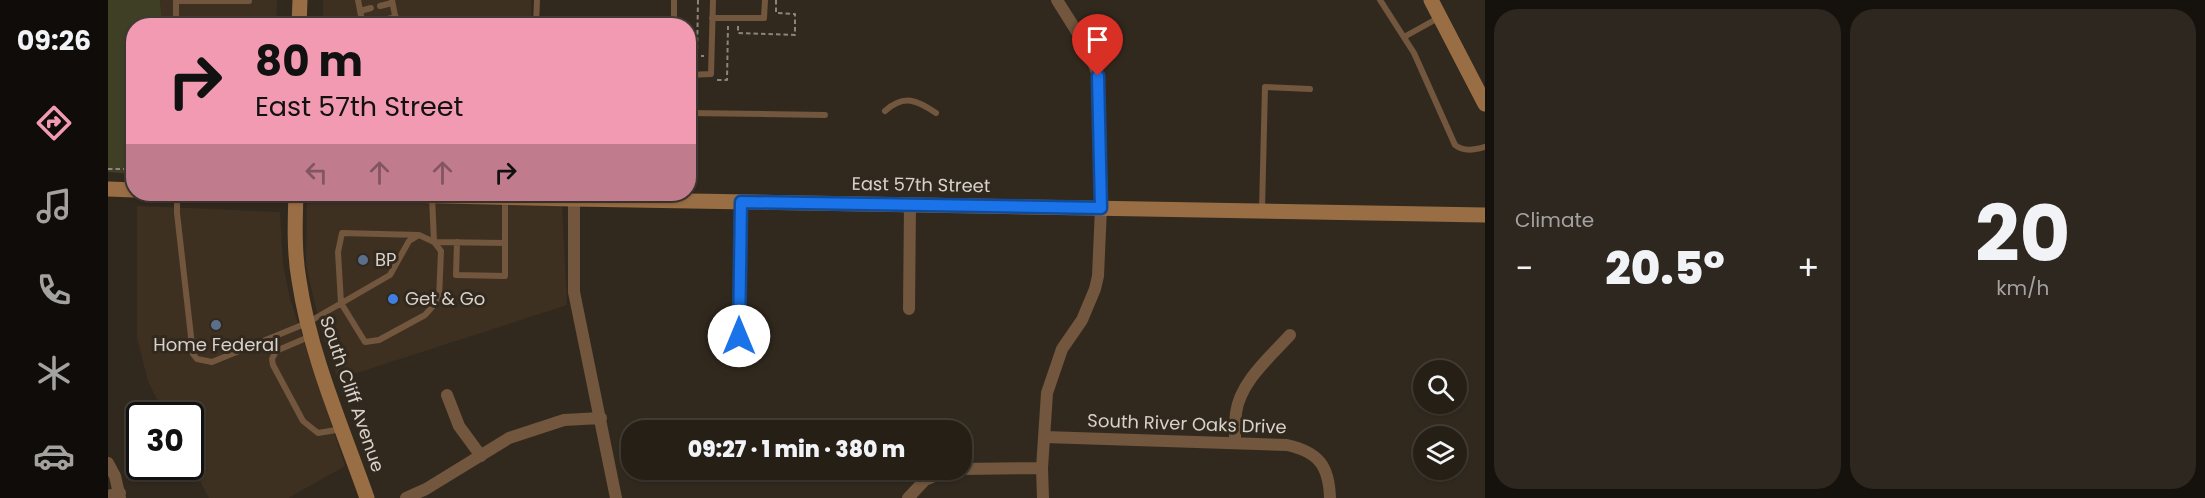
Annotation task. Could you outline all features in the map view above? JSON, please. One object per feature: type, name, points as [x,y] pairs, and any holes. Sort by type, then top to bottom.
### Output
[{"type":"main road","points":[[299,18],[300,0]]},
{"type":"main road","points":[[1431,0],[1485,104]]},
{"type":"main road","points":[[108,189],[126,190]]},
{"type":"main road","name":"East 57th Street","points":[[696,200],[1485,215]]},
{"type":"main road","name":"South Cliff Avenue","points":[[296,201],[297,262],[309,330],[367,498]]},
{"type":"street","points":[[1043,498],[1042,468],[1047,393],[1062,349],[1082,320],[1095,289],[1098,276],[1101,208],[1098,76],[1082,39],[1057,0]]},
{"type":"street","points":[[574,201],[574,292],[616,498]]},
{"type":"street","points":[[739,336],[741,202]]},
{"type":"street","points":[[909,309],[910,205]]},
{"type":"street","points":[[1235,442],[1236,413],[1242,395],[1257,372],[1290,335]]},
{"type":"street","points":[[447,395],[459,426],[481,456]]},
{"type":"street","points":[[406,498],[426,489],[509,438],[564,420],[601,418]]},
{"type":"street","name":"South River Oaks Drive","points":[[1045,437],[1287,445],[1304,449],[1320,461],[1328,478],[1330,498]]},
{"type":"street","points":[[108,463],[115,476],[116,496]]},
{"type":"street","points":[[972,469],[1042,468]]},
{"type":"street","points":[[908,498],[925,480]]},
{"type":"lane","points":[[358,0],[362,18]]},
{"type":"lane","points":[[536,18],[537,0]]},
{"type":"lane","points":[[674,18],[675,0]]},
{"type":"lane","points":[[696,75],[711,74],[712,0]]},
{"type":"lane","points":[[712,18],[764,18],[765,0]]},
{"type":"lane","points":[[1380,0],[1419,63],[1455,144],[1461,150],[1485,147]]},
{"type":"lane","points":[[176,18],[176,1],[249,2]]},
{"type":"lane","points":[[380,6],[392,1],[396,17],[392,18]]},
{"type":"lane","points":[[360,11],[371,8]]},
{"type":"lane","points":[[1404,37],[1440,16]]},
{"type":"lane","points":[[1262,211],[1265,87],[1310,89]]},
{"type":"lane","points":[[885,111],[894,104],[907,100],[920,101],[936,113]]},
{"type":"lane","points":[[696,113],[825,115]]},
{"type":"lane","points":[[177,201],[192,343],[197,359],[212,362],[309,330]]},
{"type":"lane","points":[[432,201],[434,242],[441,251],[440,299],[425,315],[380,340],[365,342],[341,303],[338,252],[342,233],[419,235],[434,242],[505,243]]},
{"type":"lane","points":[[456,242],[456,275],[505,276],[506,201]]},
{"type":"lane","points":[[343,429],[318,433],[305,424],[273,365],[272,359],[276,351],[309,330],[341,303],[390,275],[409,241],[419,235]]},
{"type":"path","points":[[698,0],[697,56],[705,57],[706,61]]},
{"type":"path","points":[[738,22],[738,33],[795,35],[795,14],[776,13],[776,0]]},
{"type":"path","points":[[708,80],[727,80],[729,22]]},
{"type":"path","points":[[108,169],[126,170]]},
{"type":"shaded area","points":[[160,0],[277,0],[276,18],[161,18]]},
{"type":"shaded area","points":[[323,0],[531,0],[531,18],[323,18]]},
{"type":"shaded area","points":[[307,201],[562,205],[567,305],[338,379],[323,338],[306,265]]},
{"type":"shaded area","points":[[137,206],[280,212],[283,265],[290,299],[345,466],[288,498],[209,498],[199,480],[204,480],[204,402],[158,402],[148,381],[137,338]]},
{"type":"green space","points":[[108,0],[160,0],[161,18],[126,18],[126,173],[108,172]]},
{"type":"place","name":"BP","points":[[363,260]]},
{"type":"place","name":"Get & Go","points":[[393,299]]},
{"type":"place","name":"Home Federal","points":[[216,325]]},
{"type":"route","points":[[739,336],[741,202],[1101,208],[1098,76]]}]
